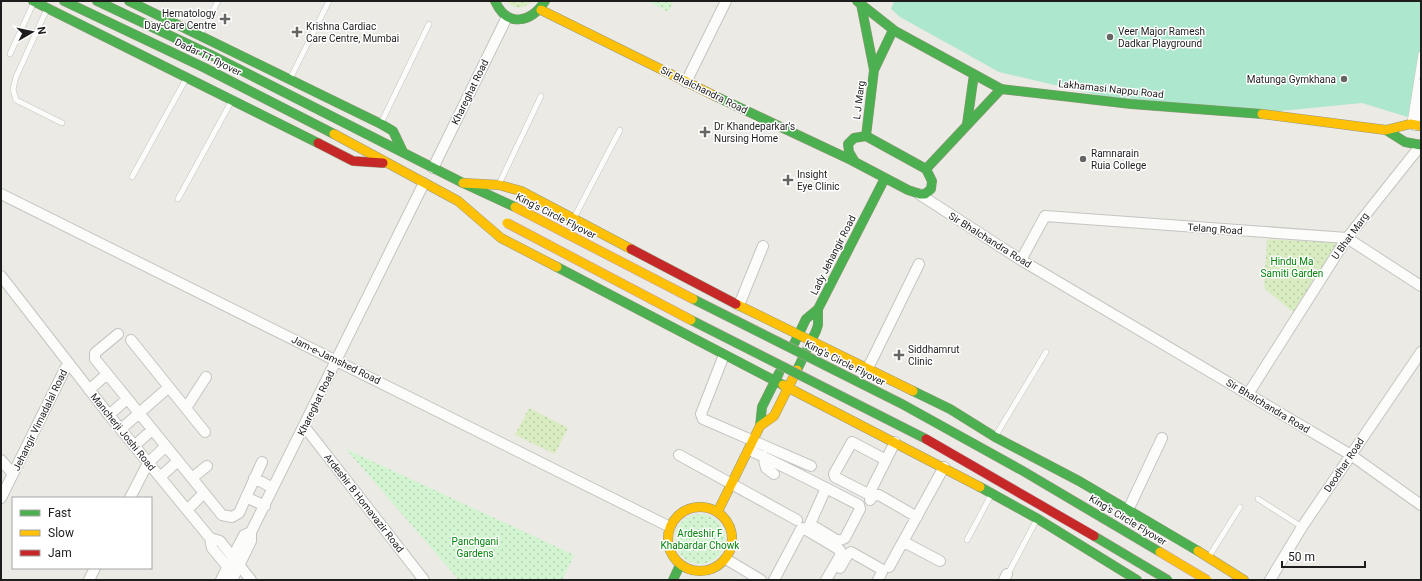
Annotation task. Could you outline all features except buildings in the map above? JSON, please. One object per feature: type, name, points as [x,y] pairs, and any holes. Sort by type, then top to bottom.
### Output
[{"type":"main road","points":[[34,1],[232,99],[353,162],[388,163]]},
{"type":"main road","name":"Dadar TT flyover","points":[[64,1],[205,68],[340,137],[458,201]]},
{"type":"main road","name":"Dadar TT flyover","points":[[97,1],[403,152]]},
{"type":"main road","points":[[129,1],[394,131],[403,152]]},
{"type":"main road","points":[[495,1],[501,12],[507,17],[520,20],[529,18],[543,5]]},
{"type":"main road","points":[[863,4],[874,70]]},
{"type":"main road","name":"Lakhamasi Nappu Road","points":[[863,4],[893,30],[1001,89],[1131,104],[1261,114],[1386,130]]},
{"type":"main road","name":"Sir Bhalchandra Road","points":[[543,5],[686,82],[919,194]]},
{"type":"main road","name":"L J Marg","points":[[866,136],[874,70],[893,30]]},
{"type":"main road","points":[[967,124],[974,74]]},
{"type":"main road","points":[[926,169],[1001,89]]},
{"type":"main road","points":[[1386,130],[1415,125]]},
{"type":"main road","points":[[1386,130],[1405,142],[1421,145]]},
{"type":"main road","points":[[855,162],[849,156],[847,148],[850,140],[857,136],[866,136],[926,169],[931,174],[933,181],[931,188],[926,193],[919,194]]},
{"type":"main road","name":"King's Circle Flyover","points":[[403,152],[463,183],[515,207],[717,312],[902,404],[1023,471],[1207,580]]},
{"type":"main road","name":"Lady Jehangir Road","points":[[718,511],[760,426],[774,416],[818,325],[818,309],[884,178]]},
{"type":"main road","points":[[463,183],[499,185],[522,191],[738,305],[950,409],[995,437],[1128,510],[1244,580]]},
{"type":"main road","points":[[458,201],[486,214]]},
{"type":"main road","points":[[458,201],[501,238],[724,355],[788,386],[944,467],[1038,519],[1121,576],[1137,580]]},
{"type":"main road","points":[[504,221],[708,329],[897,424],[1013,488],[1168,580]]},
{"type":"main road","points":[[760,426],[762,407],[806,320],[818,309]]},
{"type":"main road","points":[[699,506],[718,511],[722,514],[731,528],[733,540],[731,550],[726,559],[718,566],[706,571],[689,570],[680,565],[671,552],[668,544],[670,527],[681,512],[687,509],[699,506]]},
{"type":"main road","points":[[673,580],[680,565]]},
{"type":"main road","points":[[685,580],[689,570]]},
{"type":"street","points":[[686,82],[726,1]]},
{"type":"street","name":"Khareghat Road","points":[[433,168],[507,17]]},
{"type":"street","points":[[1415,125],[1421,85]]},
{"type":"street","name":"U Bhat Marg","points":[[1248,394],[1347,238],[1421,145]]},
{"type":"street","name":"Khareghat Road","points":[[235,578],[240,564],[252,541],[251,532],[424,183]]},
{"type":"street","name":"Jam-e-Jamshed Road","points":[[1,194],[670,527]]},
{"type":"street","name":"Sir Bhalchandra Road","points":[[919,194],[1020,260],[1351,455],[1421,505]]},
{"type":"street","name":"Telang Road","points":[[1020,260],[1045,216],[1347,238],[1421,286]]},
{"type":"street","points":[[738,305],[763,246]]},
{"type":"street","points":[[868,368],[919,264]]},
{"type":"street","name":"Mancherji Joshi Road","points":[[1,276],[89,390],[160,478],[210,538],[220,541],[240,564],[250,580]]},
{"type":"street","points":[[118,334],[94,355],[94,358],[222,515],[228,517],[239,513],[262,462]]},
{"type":"street","points":[[131,340],[204,432]]},
{"type":"street","name":"Deodhar Road","points":[[1270,580],[1302,527],[1421,352]]},
{"type":"street","points":[[724,355],[701,414],[702,417],[751,445],[810,466]]},
{"type":"street","name":"Jehangir Vimadalal Road","points":[[1,498],[68,363]]},
{"type":"street","points":[[89,390],[107,374]]},
{"type":"street","points":[[186,408],[206,377]]},
{"type":"street","points":[[121,429],[169,387]]},
{"type":"street","points":[[109,415],[127,399]]},
{"type":"street","name":"Ardeshir B Homavazir Road","points":[[304,426],[424,580]]},
{"type":"street","points":[[134,446],[152,430]]},
{"type":"street","points":[[1128,510],[1162,438]]},
{"type":"street","points":[[886,460],[852,442],[834,474],[835,477],[868,494],[870,492],[886,460],[895,442]]},
{"type":"street","points":[[751,445],[763,456],[826,488],[859,505],[860,508],[842,541],[838,541],[810,524],[826,488]]},
{"type":"street","points":[[131,497],[148,463],[166,446]]},
{"type":"street","points":[[679,455],[797,520]]},
{"type":"street","points":[[763,456],[766,468],[774,474]]},
{"type":"street","points":[[1,460],[13,474]]},
{"type":"street","points":[[160,478],[178,461]]},
{"type":"street","points":[[192,478],[207,466]]},
{"type":"street","points":[[889,567],[944,467]]},
{"type":"street","points":[[254,478],[273,488]]},
{"type":"street","points":[[187,510],[204,493]]},
{"type":"street","points":[[870,500],[872,496],[879,495],[917,517]]},
{"type":"street","points":[[246,497],[264,506]]},
{"type":"street","points":[[774,580],[801,529],[803,528],[840,550],[840,556],[826,580]]},
{"type":"street","points":[[221,580],[244,535],[251,532]]},
{"type":"street","points":[[210,538],[212,548],[235,578]]},
{"type":"street","points":[[904,542],[940,561]]},
{"type":"street","points":[[833,580],[848,554],[851,552],[881,569],[882,572],[878,580]]},
{"type":"street","points":[[726,559],[761,580]]},
{"type":"street","points":[[90,580],[96,569]]},
{"type":"lane","points":[[10,54],[34,1]]},
{"type":"lane","points":[[200,36],[218,1]]},
{"type":"lane","points":[[290,79],[329,1]]},
{"type":"lane","points":[[48,8],[16,77],[13,89],[16,100],[62,123]]},
{"type":"lane","points":[[381,124],[429,24]]},
{"type":"lane","points":[[1415,125],[1421,54]]},
{"type":"lane","points":[[132,177],[187,77]]},
{"type":"lane","points":[[499,185],[541,96]]},
{"type":"lane","points":[[178,199],[232,99]]},
{"type":"lane","points":[[573,219],[620,130]]},
{"type":"lane","points":[[995,437],[1046,352]]},
{"type":"lane","points":[[967,540],[991,494]]},
{"type":"lane","points":[[1258,499],[1302,527]]},
{"type":"lane","points":[[1208,557],[1240,507]]},
{"type":"lane","points":[[1007,575],[1038,519]]},
{"type":"green space","points":[[507,1],[531,1],[525,6],[519,8],[512,6]]},
{"type":"green space","points":[[648,1],[674,1],[668,12]]},
{"type":"green space","name":"Veer Major Ramesh Dadkar Playground","points":[[894,1],[1421,1],[1421,55],[1411,118],[1362,103],[1261,113],[1132,103],[999,72],[900,17],[891,9]]},
{"type":"green space","name":"Hindu Ma Samiti Garden","points":[[1267,239],[1339,243],[1293,312],[1264,288]]},
{"type":"green space","points":[[529,408],[568,428],[555,454],[515,435]]},
{"type":"green space","name":"Panchgani Gardens","points":[[346,449],[574,555],[562,580],[459,580]]},
{"type":"green space","name":"Ardeshir F Khabardar Chowk","points":[[700,514],[709,516],[720,525],[725,539],[723,548],[714,559],[700,564],[691,562],[680,553],[675,539],[677,530],[686,519]]},
{"type":"traffic: fast","points":[[33,1],[318,143]]},
{"type":"traffic: fast","points":[[64,1],[205,68],[334,134]]},
{"type":"traffic: fast","points":[[97,1],[211,55],[463,183],[515,207]]},
{"type":"traffic: fast","points":[[129,1],[381,124],[393,131],[403,152]]},
{"type":"traffic: fast","points":[[495,1],[500,10],[512,19],[526,18],[533,14],[545,1]]},
{"type":"traffic: fast","points":[[857,1],[895,31],[1001,89],[1131,104],[1262,114]]},
{"type":"traffic: fast","points":[[861,4],[874,70]]},
{"type":"traffic: fast","points":[[866,136],[874,70],[893,30]]},
{"type":"traffic: fast","points":[[967,124],[974,74]]},
{"type":"traffic: fast","points":[[926,169],[1001,89]]},
{"type":"traffic: fast","points":[[715,96],[851,160],[908,190],[925,194],[931,189],[932,181],[926,169],[866,136],[854,138],[848,144],[849,152],[855,162]]},
{"type":"traffic: fast","points":[[1386,130],[1405,142],[1421,145]]},
{"type":"traffic: fast","points":[[797,370],[816,331],[818,325],[818,309],[885,178]]},
{"type":"traffic: fast","points":[[557,267],[783,385]]},
{"type":"traffic: fast","points":[[693,299],[902,404],[1023,471],[1160,552]]},
{"type":"traffic: fast","points":[[794,344],[806,319],[818,309]]},
{"type":"traffic: fast","points":[[691,320],[926,439]]},
{"type":"traffic: fast","points":[[760,426],[762,407],[779,373]]},
{"type":"traffic: fast","points":[[913,391],[950,409],[995,437],[1079,481],[1198,551]]},
{"type":"traffic: fast","points":[[980,487],[1038,519],[1137,580]]},
{"type":"traffic: fast","points":[[1094,536],[1168,580]]},
{"type":"traffic: fast","points":[[673,580],[680,565]]},
{"type":"traffic: slow","points":[[541,10],[715,96]]},
{"type":"traffic: slow","points":[[1262,114],[1386,130],[1410,124],[1421,126]]},
{"type":"traffic: slow","points":[[334,134],[458,201],[501,238],[557,267]]},
{"type":"traffic: slow","points":[[463,183],[499,185],[521,191],[631,249]]},
{"type":"traffic: slow","points":[[515,207],[693,299]]},
{"type":"traffic: slow","points":[[507,223],[691,320]]},
{"type":"traffic: slow","points":[[736,304],[913,391]]},
{"type":"traffic: slow","points":[[718,511],[760,426],[774,416],[797,370]]},
{"type":"traffic: slow","points":[[783,385],[980,487]]},
{"type":"traffic: slow","points":[[694,507],[706,507],[723,516],[730,527],[732,539],[730,551],[723,562],[706,571],[694,571],[682,566],[673,557],[668,545],[668,533],[673,521],[682,512],[694,507]]},
{"type":"traffic: slow","points":[[1198,551],[1244,580]]},
{"type":"traffic: slow","points":[[1160,552],[1207,580]]},
{"type":"traffic: jam","points":[[318,143],[353,161],[383,163]]},
{"type":"traffic: jam","points":[[631,249],[736,304]]},
{"type":"traffic: jam","points":[[926,439],[1094,536]]},
{"type":"place","name":"Hematology Day-Care Centre","points":[[225,19]]},
{"type":"place","name":"Krishna Cardiac Care Centre, Mumbai","points":[[297,32]]},
{"type":"place","name":"Veer Major Ramesh Dadkar Playground","points":[[1110,37]]},
{"type":"place","name":"Matunga Gymkhana","points":[[1344,79]]},
{"type":"place","name":"Dr Khandeparkar's Nursing Home","points":[[705,132]]},
{"type":"place","name":"Ramnarain Ruia College","points":[[1083,159]]},
{"type":"place","name":"Insight Eye Clinic","points":[[788,180]]},
{"type":"place","name":"Siddhamrut Clinic","points":[[899,355]]}]
